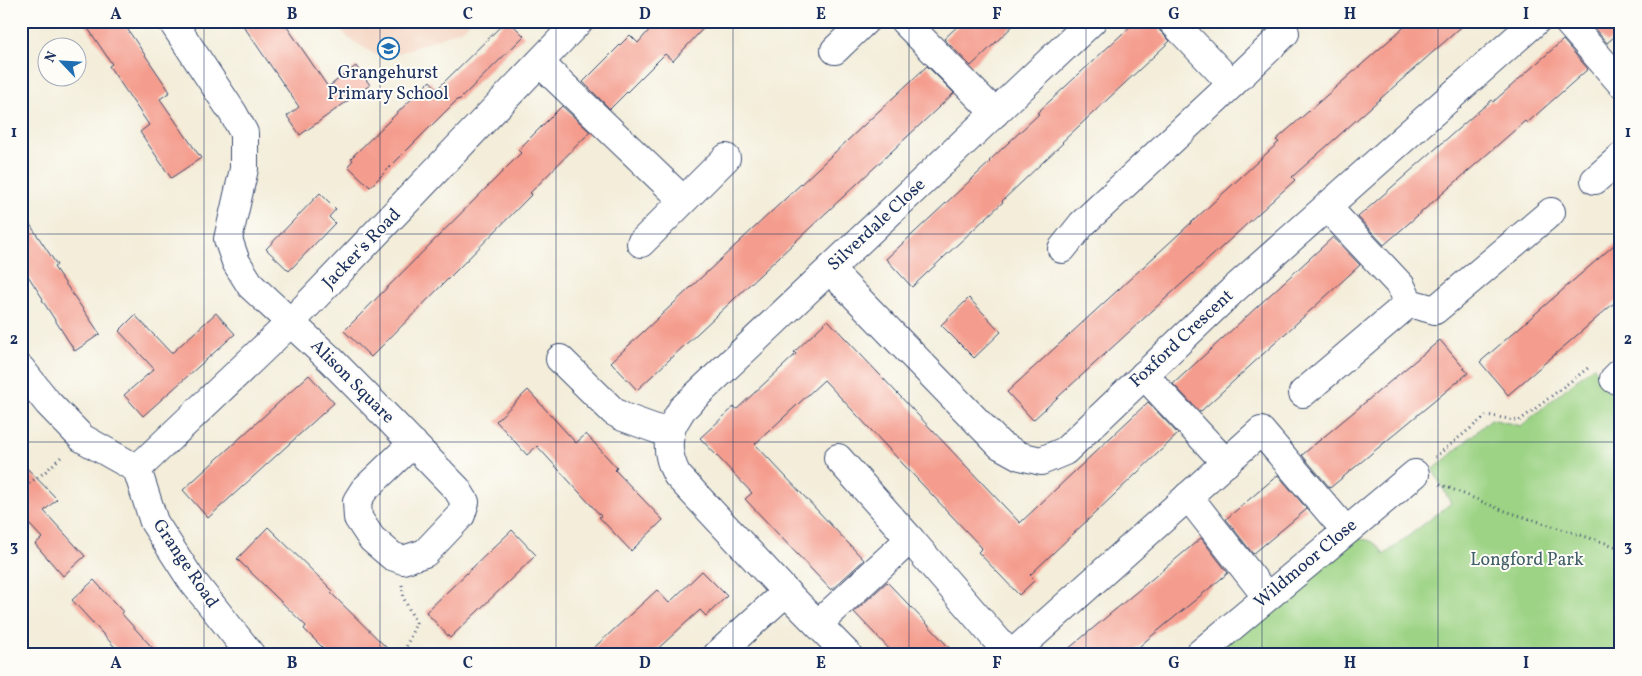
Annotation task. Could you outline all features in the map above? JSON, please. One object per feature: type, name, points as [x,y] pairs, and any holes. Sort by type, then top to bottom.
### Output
[{"type":"street","name":"Alison Square","points":[[172,21],[233,113],[244,133],[244,169],[228,239],[236,262],[251,286],[331,360],[413,443],[457,489],[464,502],[462,516],[425,553],[402,560]]},
{"type":"street","name":"Jacker's Road","points":[[137,469],[291,322],[579,21]]},
{"type":"street","points":[[836,50],[865,21]]},
{"type":"street","points":[[904,21],[995,113]]},
{"type":"street","name":"Silverdale Close","points":[[848,655],[786,592],[677,475],[670,462],[669,446],[672,426],[682,409],[1092,21]]},
{"type":"street","points":[[1172,21],[1232,84]]},
{"type":"street","name":"Foxford Crescent","points":[[830,270],[1000,445],[1020,456],[1042,461],[1065,451],[1232,291],[1536,21]]},
{"type":"street","points":[[1567,21],[1621,83]]},
{"type":"street","points":[[1062,249],[1082,224],[1286,33]]},
{"type":"street","points":[[540,62],[683,200]]},
{"type":"street","points":[[1595,180],[1621,157]]},
{"type":"street","points":[[641,243],[726,158]]},
{"type":"street","points":[[1327,207],[1401,286],[1409,303],[1435,310],[1551,212]]},
{"type":"street","points":[[1303,393],[1409,303]]},
{"type":"street","points":[[560,360],[614,412],[670,434]]},
{"type":"street","points":[[21,369],[48,403],[82,438],[137,469]]},
{"type":"street","points":[[1144,375],[1226,463]]},
{"type":"street","points":[[838,458],[1010,655],[1262,431],[1346,531]]},
{"type":"street","points":[[402,560],[392,556],[372,539],[358,518],[357,501],[364,490],[413,443]]},
{"type":"street","name":"Grange Road","points":[[137,469],[154,522],[190,578],[251,655]]},
{"type":"street","name":"Wildmoor Close","points":[[1198,655],[1415,474]]},
{"type":"street","points":[[1188,496],[1267,597]]},
{"type":"street","points":[[818,624],[910,539]]},
{"type":"street","points":[[717,655],[786,592]]},
{"type":"path","points":[[1617,375],[1599,360],[1519,421],[1487,415],[1415,474],[1502,510],[1621,548]]},
{"type":"path","points":[[21,489],[45,472],[82,438]]},
{"type":"path","points":[[402,560],[400,577],[404,599],[416,623],[403,655]]},
{"type":"shaded area","name":"Grangehurst Primary School","points":[[334,21],[471,21],[463,29],[383,59],[348,38]]},
{"type":"green space","name":"Longford Park","points":[[1593,366],[1618,399],[1621,397],[1621,655],[1212,655],[1351,539],[1370,541],[1384,555],[1451,503],[1433,470],[1491,419],[1521,426]]},
{"type":"building","points":[[83,21],[122,21],[170,92],[160,99],[201,158],[171,178],[140,132],[149,125],[109,66],[112,64]]},
{"type":"building","points":[[240,21],[283,21],[328,87],[356,66],[370,85],[300,135],[287,116],[299,107]]},
{"type":"building","points":[[506,21],[509,21],[524,36],[370,187],[348,166],[353,160],[351,158],[430,81],[437,89]]},
{"type":"building","points":[[657,21],[710,21],[673,61],[665,54],[610,109],[583,82],[630,35],[638,43]]},
{"type":"building","points":[[963,21],[1018,21],[971,66],[944,39]]},
{"type":"building","points":[[1136,21],[1157,21],[1160,31],[1170,41],[912,287],[886,259],[990,162],[1039,114],[1037,113]]},
{"type":"building","points":[[1411,21],[1468,21],[1292,177],[1295,180],[1033,420],[1007,392],[1279,142],[1276,140]]},
{"type":"building","points":[[1588,21],[1621,21],[1621,31],[1607,43]]},
{"type":"building","points":[[1563,40],[1588,69],[1527,123],[1525,121],[1384,245],[1358,217]]},
{"type":"building","points":[[927,66],[954,93],[637,390],[611,362]]},
{"type":"building","points":[[562,106],[590,132],[530,193],[532,194],[371,357],[344,331],[521,153],[518,150]]},
{"type":"building","points":[[320,193],[336,209],[329,217],[335,223],[289,271],[266,249]]},
{"type":"building","points":[[21,211],[57,265],[54,267],[100,334],[75,351],[21,265]]},
{"type":"building","points":[[1333,237],[1360,265],[1200,412],[1173,384]]},
{"type":"building","points":[[1621,239],[1621,297],[1508,395],[1480,362]]},
{"type":"building","points":[[969,298],[1001,332],[974,358],[941,325]]},
{"type":"building","points":[[216,313],[235,334],[143,416],[124,395],[154,369],[119,331],[135,315],[171,353]]},
{"type":"building","points":[[828,320],[1020,523],[1148,402],[1178,434],[1030,575],[1035,580],[1019,595],[978,552],[982,548],[824,380],[755,444],[864,560],[831,590],[745,499],[752,493],[700,438],[734,407],[737,409],[796,354],[794,352]]},
{"type":"building","points":[[1440,340],[1468,373],[1330,488],[1302,455]]},
{"type":"building","points":[[309,375],[334,403],[208,518],[183,490]]},
{"type":"building","points":[[528,390],[576,443],[586,434],[617,468],[615,470],[663,520],[631,551],[537,446],[527,455],[496,421]]},
{"type":"building","points":[[21,462],[57,499],[44,511],[85,556],[63,576],[35,544],[42,538],[30,525],[21,534]]},
{"type":"building","points":[[1278,475],[1307,509],[1253,554],[1226,519]]},
{"type":"building","points":[[268,527],[394,655],[330,655],[304,629],[306,626],[237,559]]},
{"type":"building","points":[[512,530],[536,555],[450,638],[426,612]]},
{"type":"building","points":[[1201,538],[1228,573],[1130,655],[1061,655]]},
{"type":"building","points":[[702,571],[727,596],[706,616],[700,610],[651,655],[586,655],[657,590],[669,603]]},
{"type":"building","points":[[94,580],[159,655],[122,655],[72,600]]},
{"type":"building","points":[[887,582],[956,655],[895,655],[854,612]]},
{"type":"place","name":"Grangehurst Primary School","points":[[388,48]]}]
